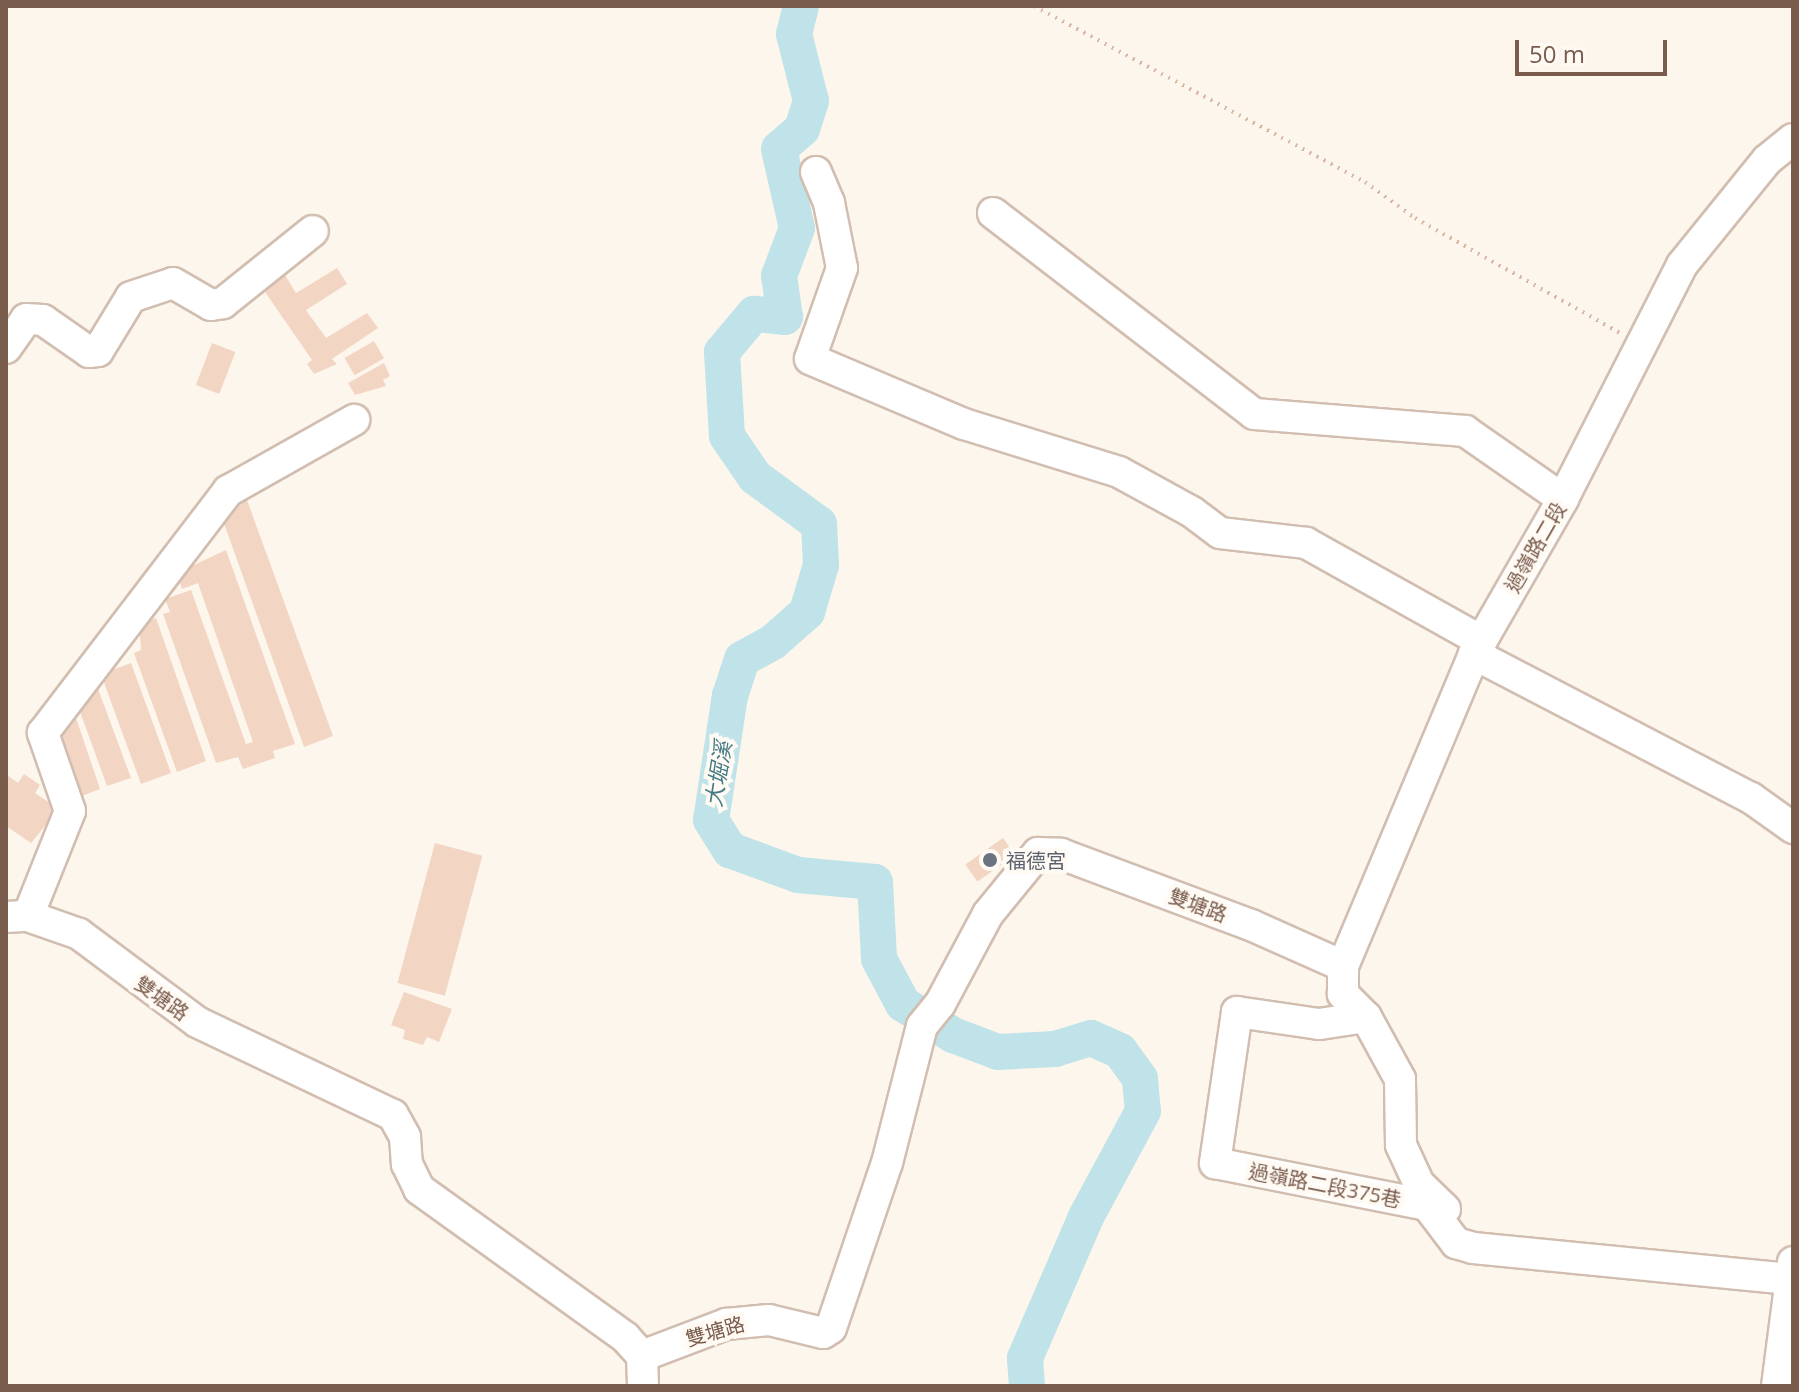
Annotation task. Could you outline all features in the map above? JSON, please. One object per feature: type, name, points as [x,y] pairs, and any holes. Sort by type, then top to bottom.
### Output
[{"type":"street","name":"過嶺路二段","points":[[1343,966],[1478,648],[1563,499],[1639,344],[1682,265],[1767,160],[1793,139]]},
{"type":"street","points":[[816,172],[829,203],[842,268],[810,359],[964,424],[1119,472],[1192,512],[1220,533],[1306,543],[1478,648],[1751,798],[1793,828]]},
{"type":"street","points":[[993,213],[1254,414],[1465,431],[1563,499]]},
{"type":"street","points":[[6,348],[26,319],[43,320],[89,352],[98,351],[131,297],[173,283],[211,305],[223,303],[313,231]]},
{"type":"street","points":[[17,917],[70,811],[43,733],[228,491],[354,420]]},
{"type":"street","name":"雙塘路","points":[[17,917],[79,934],[197,1022],[393,1115],[405,1137],[407,1164],[419,1189],[625,1337],[642,1356],[726,1324],[769,1320],[823,1333],[831,1328],[887,1163],[931,1015],[1002,894],[1038,853],[1050,851],[1264,930],[1343,966]]},
{"type":"street","points":[[1343,966],[1343,994],[1366,1017],[1400,1079],[1401,1145],[1419,1184],[1470,1233],[1473,1248],[1792,1270],[1784,1371]]},
{"type":"street","name":"過嶺路二段375巷","points":[[1366,1017],[1319,1024],[1237,1012],[1215,1163],[1427,1205],[1456,1243],[1473,1248]]},
{"type":"street","points":[[642,1356],[643,1386]]},
{"type":"path","points":[[1034,6],[1365,182],[1415,218],[1639,344]]},
{"type":"building","points":[[337,268],[347,284],[306,310],[326,338],[367,313],[378,328],[332,359],[337,364],[314,374],[307,364],[312,360],[263,289],[285,275],[296,293]]},
{"type":"building","points":[[374,341],[384,358],[355,375],[345,358]]},
{"type":"building","points":[[212,343],[235,352],[219,394],[196,385]]},
{"type":"building","points":[[384,363],[390,376],[383,380],[386,386],[355,395],[348,383]]},
{"type":"building","points":[[244,492],[333,736],[304,747],[221,515],[236,508],[232,499]]},
{"type":"building","points":[[226,550],[295,744],[273,751],[275,758],[243,769],[238,757],[216,763],[163,614],[170,612],[165,599],[191,590],[246,744],[253,742],[198,583],[182,589],[177,573]]},
{"type":"building","points":[[156,618],[206,761],[177,772],[134,653],[141,650],[139,623]]},
{"type":"building","points":[[131,663],[171,773],[141,784],[101,674]]},
{"type":"building","points":[[97,686],[131,778],[107,786],[78,706]]},
{"type":"building","points":[[76,718],[100,789],[76,798],[55,736],[58,724]]},
{"type":"building","points":[[6,774],[18,783],[24,774],[40,785],[35,793],[59,809],[31,843],[6,826]]},
{"type":"building","name":"福德宮","points":[[1003,838],[1015,855],[977,882],[965,864]]},
{"type":"building","points":[[435,843],[482,856],[445,996],[397,983]]},
{"type":"building","points":[[404,992],[452,1009],[439,1042],[427,1037],[423,1045],[403,1039],[405,1030],[391,1025]]},
{"type":"waterway","name":"大堀溪","points":[[801,6],[794,34],[811,101],[802,129],[779,149],[797,228],[779,276],[785,317],[754,314],[722,352],[727,436],[755,477],[819,524],[821,565],[807,612],[773,642],[742,659],[730,695],[711,820],[730,850],[798,875],[875,882],[879,959],[903,1004],[953,1035],[998,1052],[1055,1049],[1091,1038],[1120,1051],[1140,1079],[1143,1111],[1086,1217],[1025,1358],[1027,1386]]},
{"type":"place","name":"福德宮","points":[[990,860]]}]
